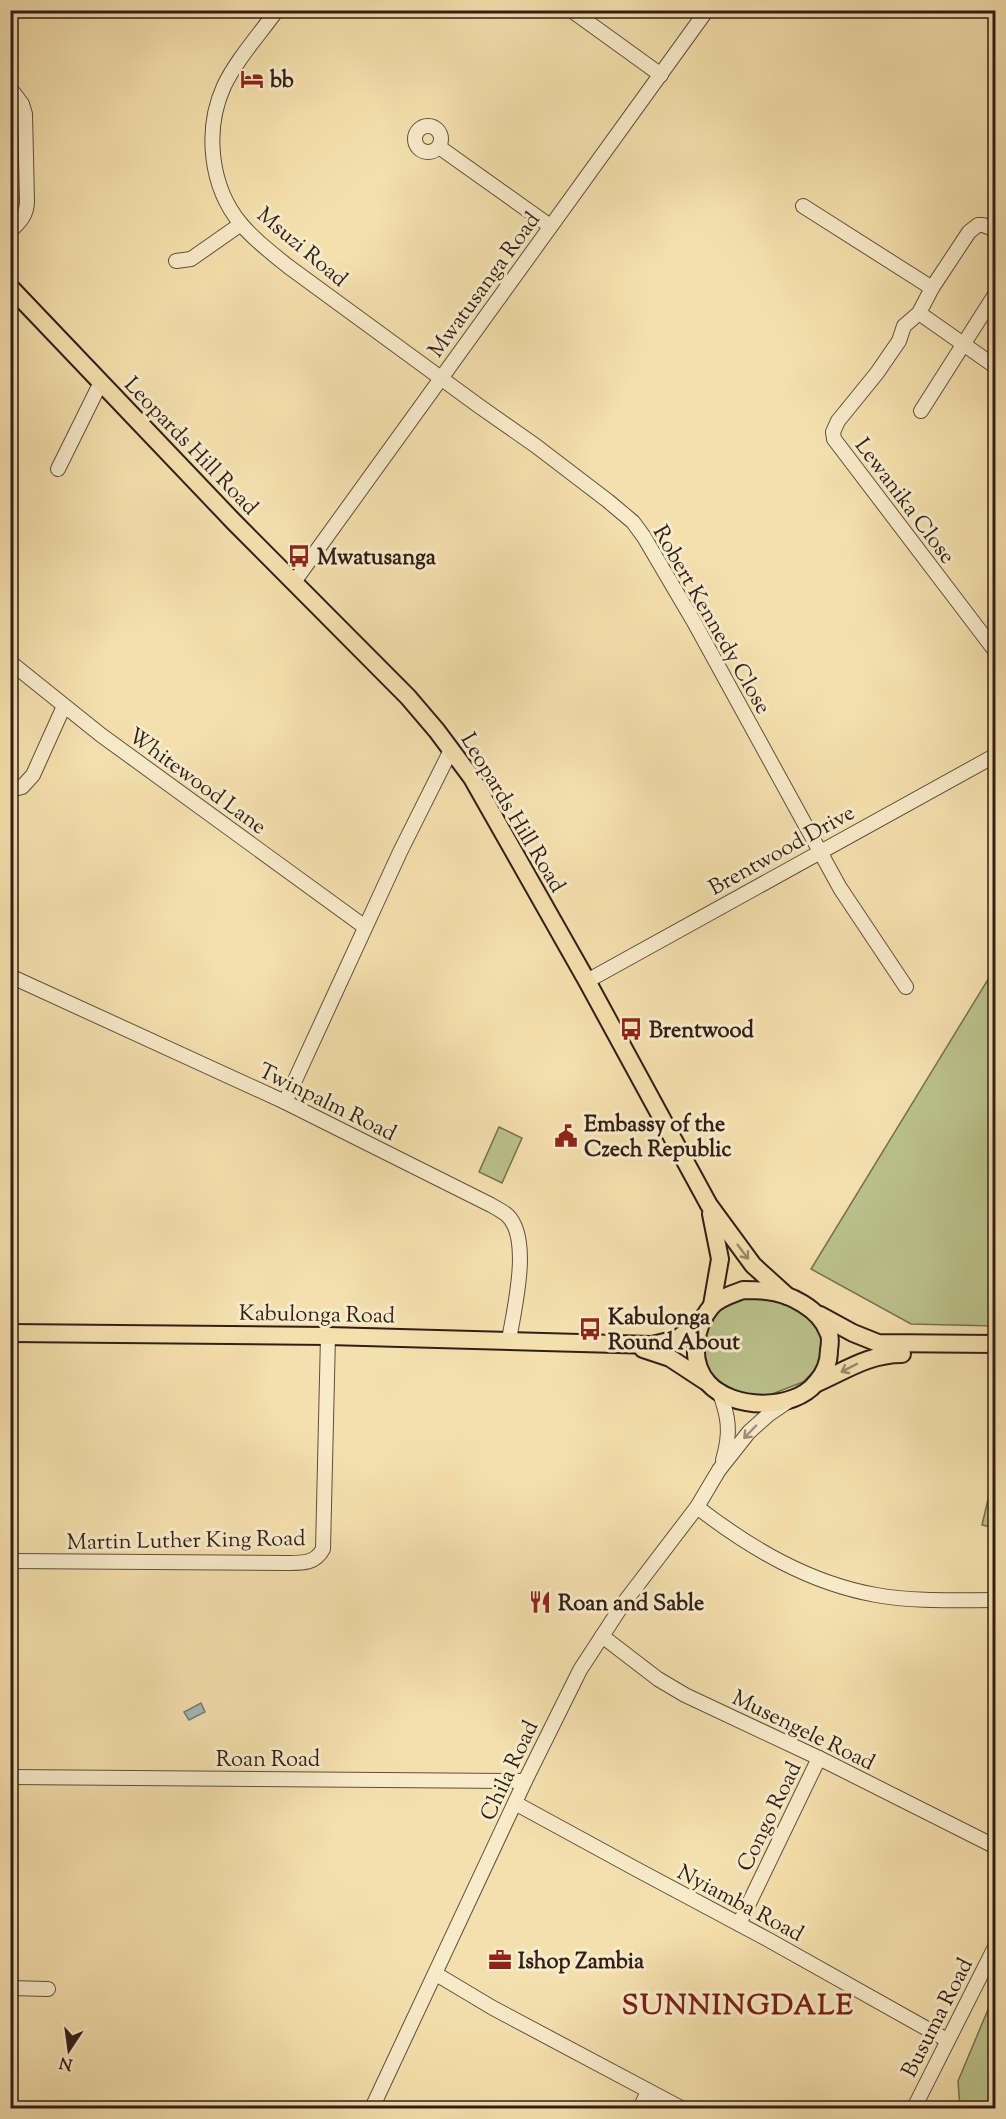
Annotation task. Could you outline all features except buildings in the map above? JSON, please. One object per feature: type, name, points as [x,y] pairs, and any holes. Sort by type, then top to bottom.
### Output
[{"type":"main road","name":"Leopards Hill Road","points":[[10,287],[234,522],[408,697],[451,750],[472,778],[587,981],[709,1204],[753,1265],[787,1296]]},
{"type":"main road","name":"Leopards Hill Road","points":[[708,1312],[720,1258],[709,1204]]},
{"type":"main road","points":[[996,1344],[878,1343],[853,1333],[787,1296],[767,1291],[743,1290],[730,1295],[708,1312],[699,1333],[696,1356],[699,1368],[713,1387],[745,1402],[763,1404],[789,1400],[815,1384],[872,1357],[884,1354],[996,1355]]},
{"type":"main road","name":"Kabulonga Road","points":[[10,1333],[328,1336],[652,1346],[671,1342],[686,1334],[708,1312]]},
{"type":"main road","points":[[815,1312],[829,1333],[830,1341],[829,1361],[815,1384]]},
{"type":"main road","name":"Kabulonga Road","points":[[622,1344],[663,1355],[713,1387]]},
{"type":"street","name":"Msuzi Road","points":[[277,10],[231,74],[220,96],[213,124],[213,153],[219,184],[225,199],[241,224],[264,247],[441,378]]},
{"type":"street","points":[[571,10],[661,75]]},
{"type":"street","name":"Mwatusanga Road","points":[[294,582],[707,10]]},
{"type":"street","points":[[10,88],[22,104],[25,114],[27,210],[24,217],[10,231]]},
{"type":"street","points":[[439,147],[550,226]]},
{"type":"street","points":[[803,206],[932,288]]},
{"type":"street","points":[[176,261],[191,259],[241,224]]},
{"type":"street","name":"Lewanika Close","points":[[996,230],[978,225],[969,232],[932,288],[919,313],[904,326],[898,341],[870,383],[838,421],[833,432],[834,440],[996,652]]},
{"type":"street","points":[[921,411],[996,293]]},
{"type":"street","points":[[919,313],[996,367]]},
{"type":"street","name":"Robert Kennedy Close","points":[[441,378],[536,446],[633,522],[694,622],[819,853],[906,987]]},
{"type":"street","points":[[58,470],[100,382]]},
{"type":"street","name":"Whitewood Lane","points":[[10,662],[101,735],[365,927]]},
{"type":"street","points":[[10,790],[22,787],[33,775],[64,706]]},
{"type":"street","points":[[285,1102],[365,927],[451,750]]},
{"type":"street","name":"Brentwood Drive","points":[[587,981],[996,755]]},
{"type":"street","name":"Twinpalm Road","points":[[10,976],[285,1102],[507,1215],[513,1224],[520,1258],[509,1340]]},
{"type":"street","name":"Martin Luther King Road","points":[[10,1561],[286,1563],[313,1561],[323,1549],[328,1336]]},
{"type":"street","name":"Chila Road","points":[[713,1387],[725,1407],[729,1430],[728,1442],[719,1470]]},
{"type":"street","name":"Chila Road","points":[[372,2109],[525,1781],[580,1670],[649,1569],[697,1507],[719,1470],[749,1432],[789,1400]]},
{"type":"street","points":[[697,1507],[726,1529],[762,1551],[833,1584],[867,1593],[901,1598],[996,1600]]},
{"type":"street","name":"Musengele Road","points":[[602,1636],[658,1679],[685,1695],[819,1758],[996,1847]]},
{"type":"street","name":"Congo Road","points":[[739,1924],[819,1758]]},
{"type":"street","name":"Roan Road","points":[[10,1777],[525,1781]]},
{"type":"street","name":"Nyiamba Road","points":[[515,1803],[947,2040]]},
{"type":"street","name":"Busuma Road","points":[[914,2109],[996,1945]]},
{"type":"street","points":[[436,1974],[493,2008],[681,2109]]},
{"type":"street","points":[[10,1988],[48,1989]]},
{"type":"street","points":[[640,2109],[648,2092]]},
{"type":"green space","points":[[995,968],[995,1326],[911,1324],[811,1269]]},
{"type":"green space","points":[[499,1127],[522,1138],[502,1183],[479,1172]]},
{"type":"green space","points":[[748,1296],[782,1302],[803,1310],[826,1334],[820,1365],[803,1382],[772,1394],[753,1396],[721,1387],[705,1366],[701,1337],[714,1314],[725,1305]]},
{"type":"green space","points":[[993,1478],[995,1478],[995,1528],[982,1525]]},
{"type":"green space","points":[[995,1993],[995,2108],[960,2108],[958,2081]]},
{"type":"water","points":[[201,1703],[205,1712],[189,1720],[184,1712]]},
{"type":"place","name":"bb","points":[[252,79]]},
{"type":"place","name":"Mwatusanga","points":[[299,556]]},
{"type":"place","name":"Brentwood","points":[[631,1029]]},
{"type":"place","name":"Embassy of the Czech Republic","points":[[566,1136]]},
{"type":"place","name":"Kabulonga Round About","points":[[590,1329]]},
{"type":"place","name":"Roan and Sable","points":[[540,1602]]},
{"type":"place","name":"Ishop Zambia","points":[[500,1960]]},
{"type":"district","name":"SUNNINGDALE","points":[[738,2004]]}]
